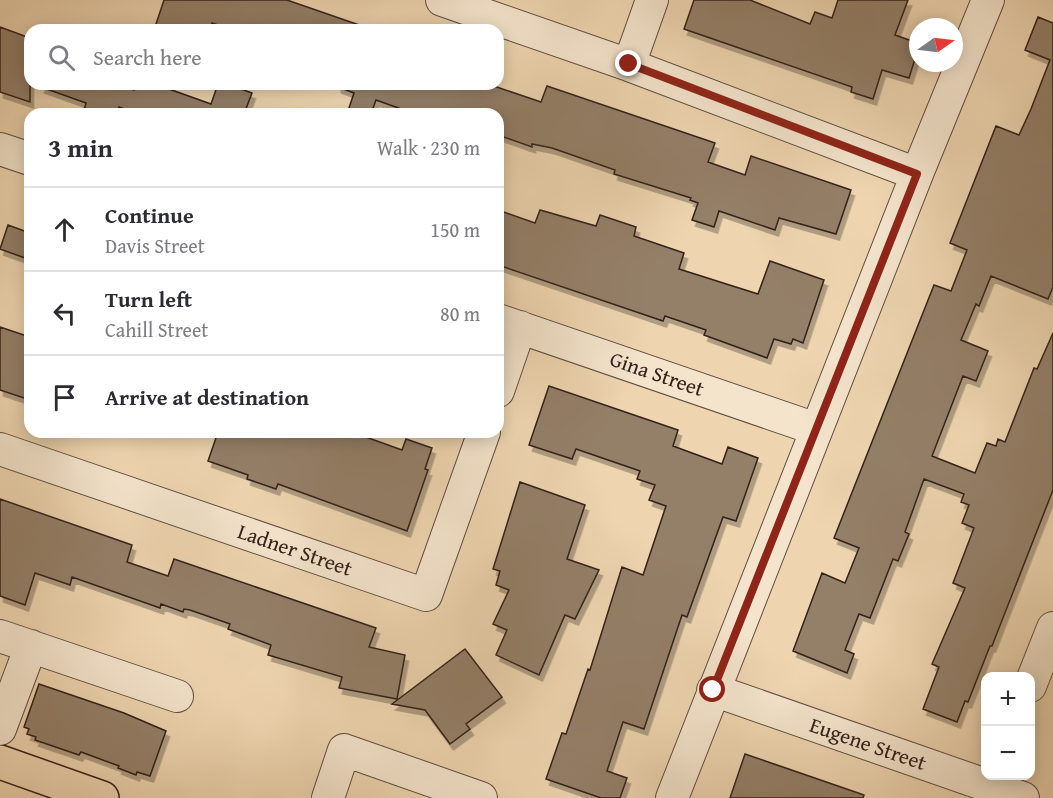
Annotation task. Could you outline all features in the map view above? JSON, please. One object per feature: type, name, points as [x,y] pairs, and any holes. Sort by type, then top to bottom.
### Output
[{"type":"main road","points":[[0,762],[102,798]]},
{"type":"street","points":[[442,0],[629,64],[917,174]]},
{"type":"street","points":[[629,64],[652,0]]},
{"type":"street","points":[[672,798],[816,429],[988,0]]},
{"type":"street","points":[[0,149],[24,157]]},
{"type":"street","points":[[504,354],[509,324]]},
{"type":"street","name":"Gina Street","points":[[509,324],[816,429]]},
{"type":"street","name":"Ladner Street","points":[[0,449],[426,595],[482,438]]},
{"type":"street","points":[[1035,673],[1053,628]]},
{"type":"street","points":[[0,636],[177,696]]},
{"type":"street","points":[[0,729],[31,646]]},
{"type":"street","name":"Eugene Street","points":[[713,690],[993,781],[1023,798]]},
{"type":"street","points":[[328,798],[344,750],[481,798]]},
{"type":"building","points":[[164,0],[287,0],[356,24],[212,23],[156,24]]},
{"type":"building","points":[[694,0],[750,0],[810,24],[815,12],[832,18],[838,0],[908,0],[895,35],[909,40],[909,72],[911,72],[909,78],[882,70],[873,99],[851,92],[852,87],[684,29]]},
{"type":"building","points":[[1038,17],[1053,23],[1053,287],[1048,299],[991,276],[979,306],[976,304],[961,340],[988,351],[976,381],[963,376],[932,456],[975,473],[987,443],[996,446],[998,439],[1005,442],[1034,368],[1037,369],[1053,333],[1053,490],[992,646],[990,646],[968,702],[965,701],[957,722],[923,709],[939,667],[932,664],[965,588],[953,583],[974,528],[962,523],[969,505],[961,502],[964,494],[924,479],[905,532],[909,534],[898,561],[893,559],[870,618],[859,614],[845,650],[854,654],[847,673],[793,651],[822,573],[845,583],[859,548],[834,538],[934,285],[951,291],[967,250],[950,243],[996,126],[1019,135],[1050,60],[1025,50]]},
{"type":"building","points":[[0,27],[24,36],[24,90],[30,90],[30,102],[0,92]]},
{"type":"building","points":[[547,86],[715,143],[708,162],[745,175],[751,156],[851,190],[836,234],[779,218],[775,230],[719,211],[714,227],[692,220],[698,203],[690,200],[691,198],[614,174],[615,170],[552,148],[532,144],[532,147],[504,137],[504,108],[398,108],[376,100],[373,108],[349,108],[354,93],[346,90],[504,89],[541,102]]},
{"type":"building","points":[[49,90],[172,90],[211,104],[216,90],[244,90],[252,93],[246,108],[85,108],[86,103]]},
{"type":"building","points":[[540,210],[596,226],[600,215],[636,227],[634,236],[684,253],[679,269],[758,294],[770,261],[824,280],[803,343],[793,339],[791,344],[774,339],[767,358],[704,335],[706,330],[665,316],[663,321],[504,267],[504,212],[535,223]]},
{"type":"building","points":[[8,225],[24,231],[24,258],[0,249]]},
{"type":"building","points":[[0,327],[24,335],[24,398],[0,390]]},
{"type":"building","points":[[549,386],[678,430],[673,446],[722,464],[728,447],[758,458],[736,521],[723,517],[687,617],[682,615],[644,729],[623,722],[607,771],[627,778],[620,798],[601,798],[546,779],[562,733],[566,734],[588,669],[590,670],[622,567],[643,575],[666,506],[649,500],[655,485],[637,479],[640,471],[576,449],[572,459],[529,445]]},
{"type":"building","points":[[216,438],[369,438],[402,450],[406,439],[432,448],[425,469],[428,470],[407,531],[278,484],[276,489],[247,479],[248,475],[208,461]]},
{"type":"building","points":[[520,482],[585,505],[567,559],[599,570],[575,619],[565,615],[539,675],[496,655],[507,630],[493,624],[509,590],[496,585],[500,571],[493,569]]},
{"type":"building","points":[[0,499],[132,545],[127,562],[168,576],[174,559],[376,628],[369,647],[405,655],[397,699],[339,688],[342,677],[268,655],[271,645],[228,629],[230,624],[190,610],[184,609],[183,612],[161,604],[160,608],[72,577],[70,585],[35,573],[25,605],[0,596]]},
{"type":"building","points":[[465,649],[502,697],[466,724],[470,729],[450,744],[425,710],[392,704]]},
{"type":"building","points":[[39,684],[124,713],[166,731],[150,776],[137,772],[136,775],[81,752],[79,755],[35,740],[36,737],[27,734],[29,729],[24,727]]},
{"type":"building","points":[[745,754],[864,795],[863,798],[730,798]]},
{"type":"route","points":[[629,64],[917,174],[713,690]]}]
